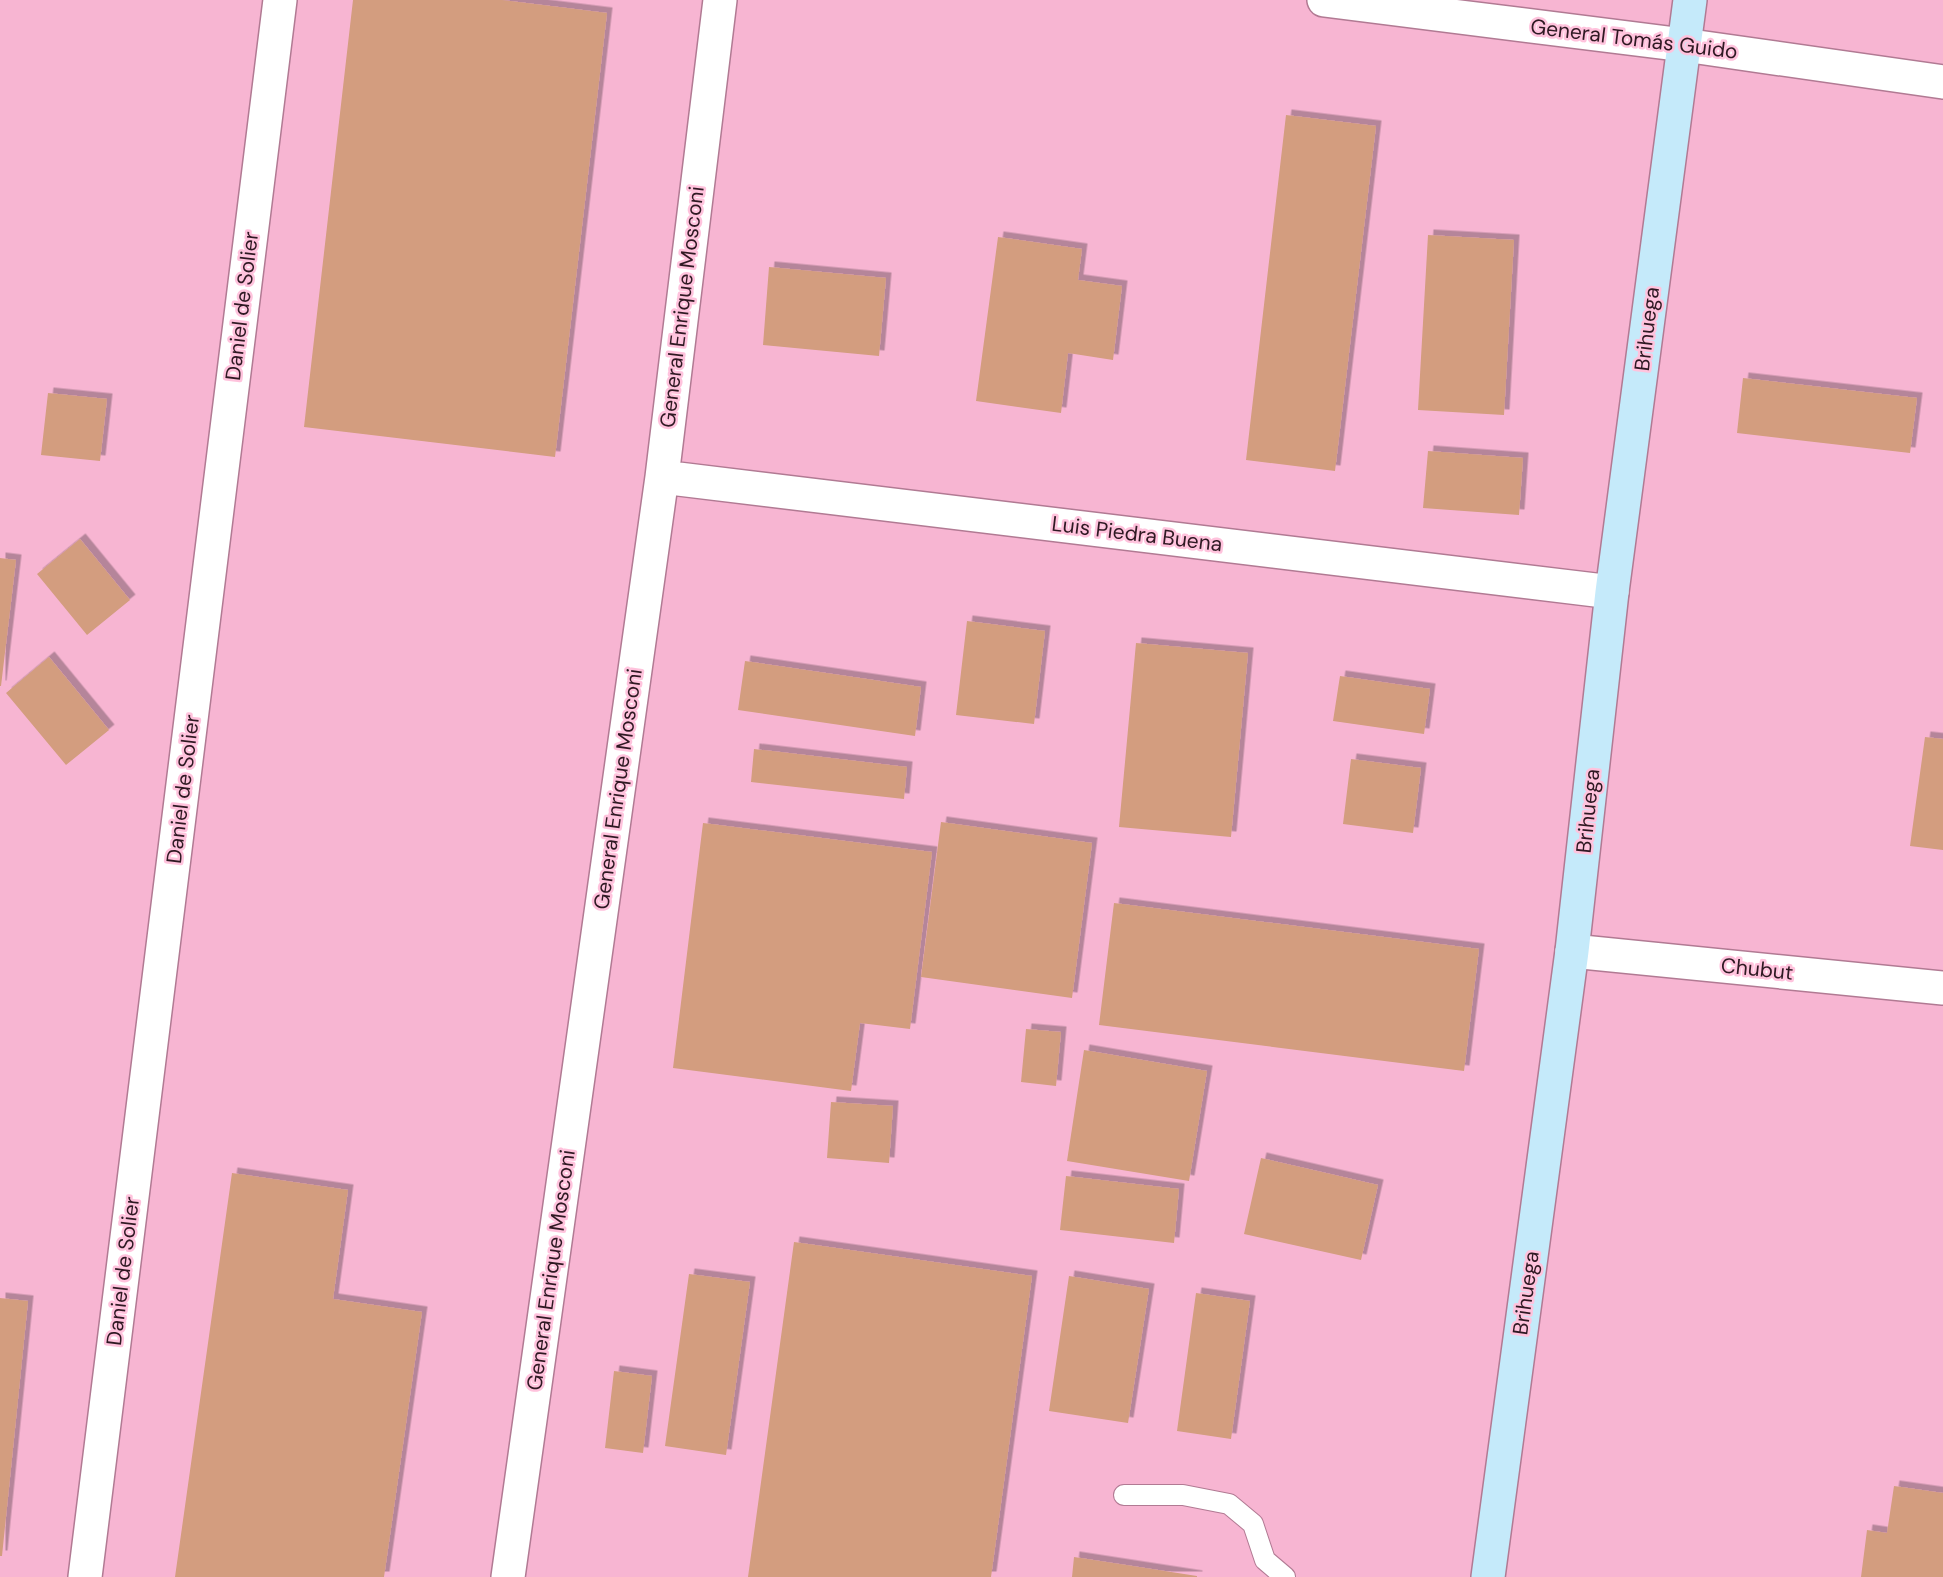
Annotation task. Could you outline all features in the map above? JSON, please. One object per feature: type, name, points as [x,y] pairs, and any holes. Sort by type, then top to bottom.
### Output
[{"type":"street","name":"Daniel de Solier","points":[[85,1577],[280,0]]},
{"type":"street","name":"General Enrique Mosconi","points":[[508,1577],[662,477],[720,0]]},
{"type":"street","name":"General Tomás Guido","points":[[1324,0],[1684,45],[1943,82]]},
{"type":"street","name":"Brihuega","points":[[1488,1577],[1572,951],[1612,592],[1690,0]]},
{"type":"street","name":"Luis Piedra Buena","points":[[662,477],[1612,592]]},
{"type":"street","name":"Chubut","points":[[1572,951],[1943,988]]},
{"type":"lane","points":[[1124,1495],[1183,1495],[1229,1504],[1253,1524],[1265,1560],[1285,1577]]},
{"type":"shaded area","points":[[0,0],[1943,0],[1943,1577],[0,1577]]},
{"type":"building","points":[[353,0],[502,0],[607,13],[555,457],[304,427]]},
{"type":"building","points":[[1286,115],[1376,126],[1335,471],[1246,460]]},
{"type":"building","points":[[1428,235],[1514,240],[1504,415],[1418,410]]},
{"type":"building","points":[[998,237],[1082,249],[1078,280],[1122,286],[1113,360],[1068,353],[1061,413],[976,401]]},
{"type":"building","points":[[769,267],[886,278],[879,356],[763,345]]},
{"type":"building","points":[[1743,378],[1917,398],[1910,453],[1737,433]]},
{"type":"building","points":[[48,393],[107,399],[100,461],[41,455]]},
{"type":"building","points":[[1428,451],[1523,458],[1519,515],[1423,508]]},
{"type":"building","points":[[80,539],[130,600],[87,635],[37,574]]},
{"type":"building","points":[[0,558],[16,560],[1,686],[0,686]]},
{"type":"building","points":[[967,621],[1045,631],[1034,724],[956,715]]},
{"type":"building","points":[[1136,643],[1248,653],[1231,837],[1119,827]]},
{"type":"building","points":[[49,657],[109,730],[66,765],[6,693]]},
{"type":"building","points":[[745,661],[921,687],[915,736],[738,710]]},
{"type":"building","points":[[1340,676],[1430,689],[1424,734],[1333,721]]},
{"type":"building","points":[[1925,737],[1943,739],[1943,850],[1910,846]]},
{"type":"building","points":[[754,749],[907,767],[904,799],[751,782]]},
{"type":"building","points":[[1351,759],[1421,768],[1413,833],[1343,824]]},
{"type":"building","points":[[941,822],[1092,843],[1072,998],[921,977]]},
{"type":"building","points":[[703,823],[932,852],[910,1029],[860,1023],[851,1091],[673,1068]]},
{"type":"building","points":[[1114,903],[1479,949],[1464,1071],[1099,1025]]},
{"type":"building","points":[[1026,1029],[1061,1032],[1056,1086],[1021,1082]]},
{"type":"building","points":[[1084,1050],[1207,1071],[1189,1181],[1067,1161]]},
{"type":"building","points":[[831,1102],[893,1106],[889,1163],[827,1158]]},
{"type":"building","points":[[1261,1158],[1378,1185],[1361,1260],[1244,1234]]},
{"type":"building","points":[[232,1173],[348,1190],[333,1299],[422,1312],[384,1577],[175,1577]]},
{"type":"building","points":[[1066,1176],[1179,1189],[1174,1243],[1060,1230]]},
{"type":"building","points":[[794,1242],[1032,1276],[991,1577],[748,1577]]},
{"type":"building","points":[[689,1274],[750,1282],[726,1455],[665,1446]]},
{"type":"building","points":[[1069,1276],[1149,1289],[1128,1423],[1049,1411]]},
{"type":"building","points":[[1196,1293],[1250,1301],[1231,1439],[1177,1431]]},
{"type":"building","points":[[0,1298],[28,1301],[2,1556],[0,1556]]},
{"type":"building","points":[[614,1371],[652,1376],[643,1453],[605,1448]]},
{"type":"building","points":[[1894,1486],[1943,1493],[1943,1577],[1861,1577],[1867,1530],[1887,1533]]},
{"type":"building","points":[[1074,1557],[1197,1576],[1197,1577],[1072,1577]]}]
